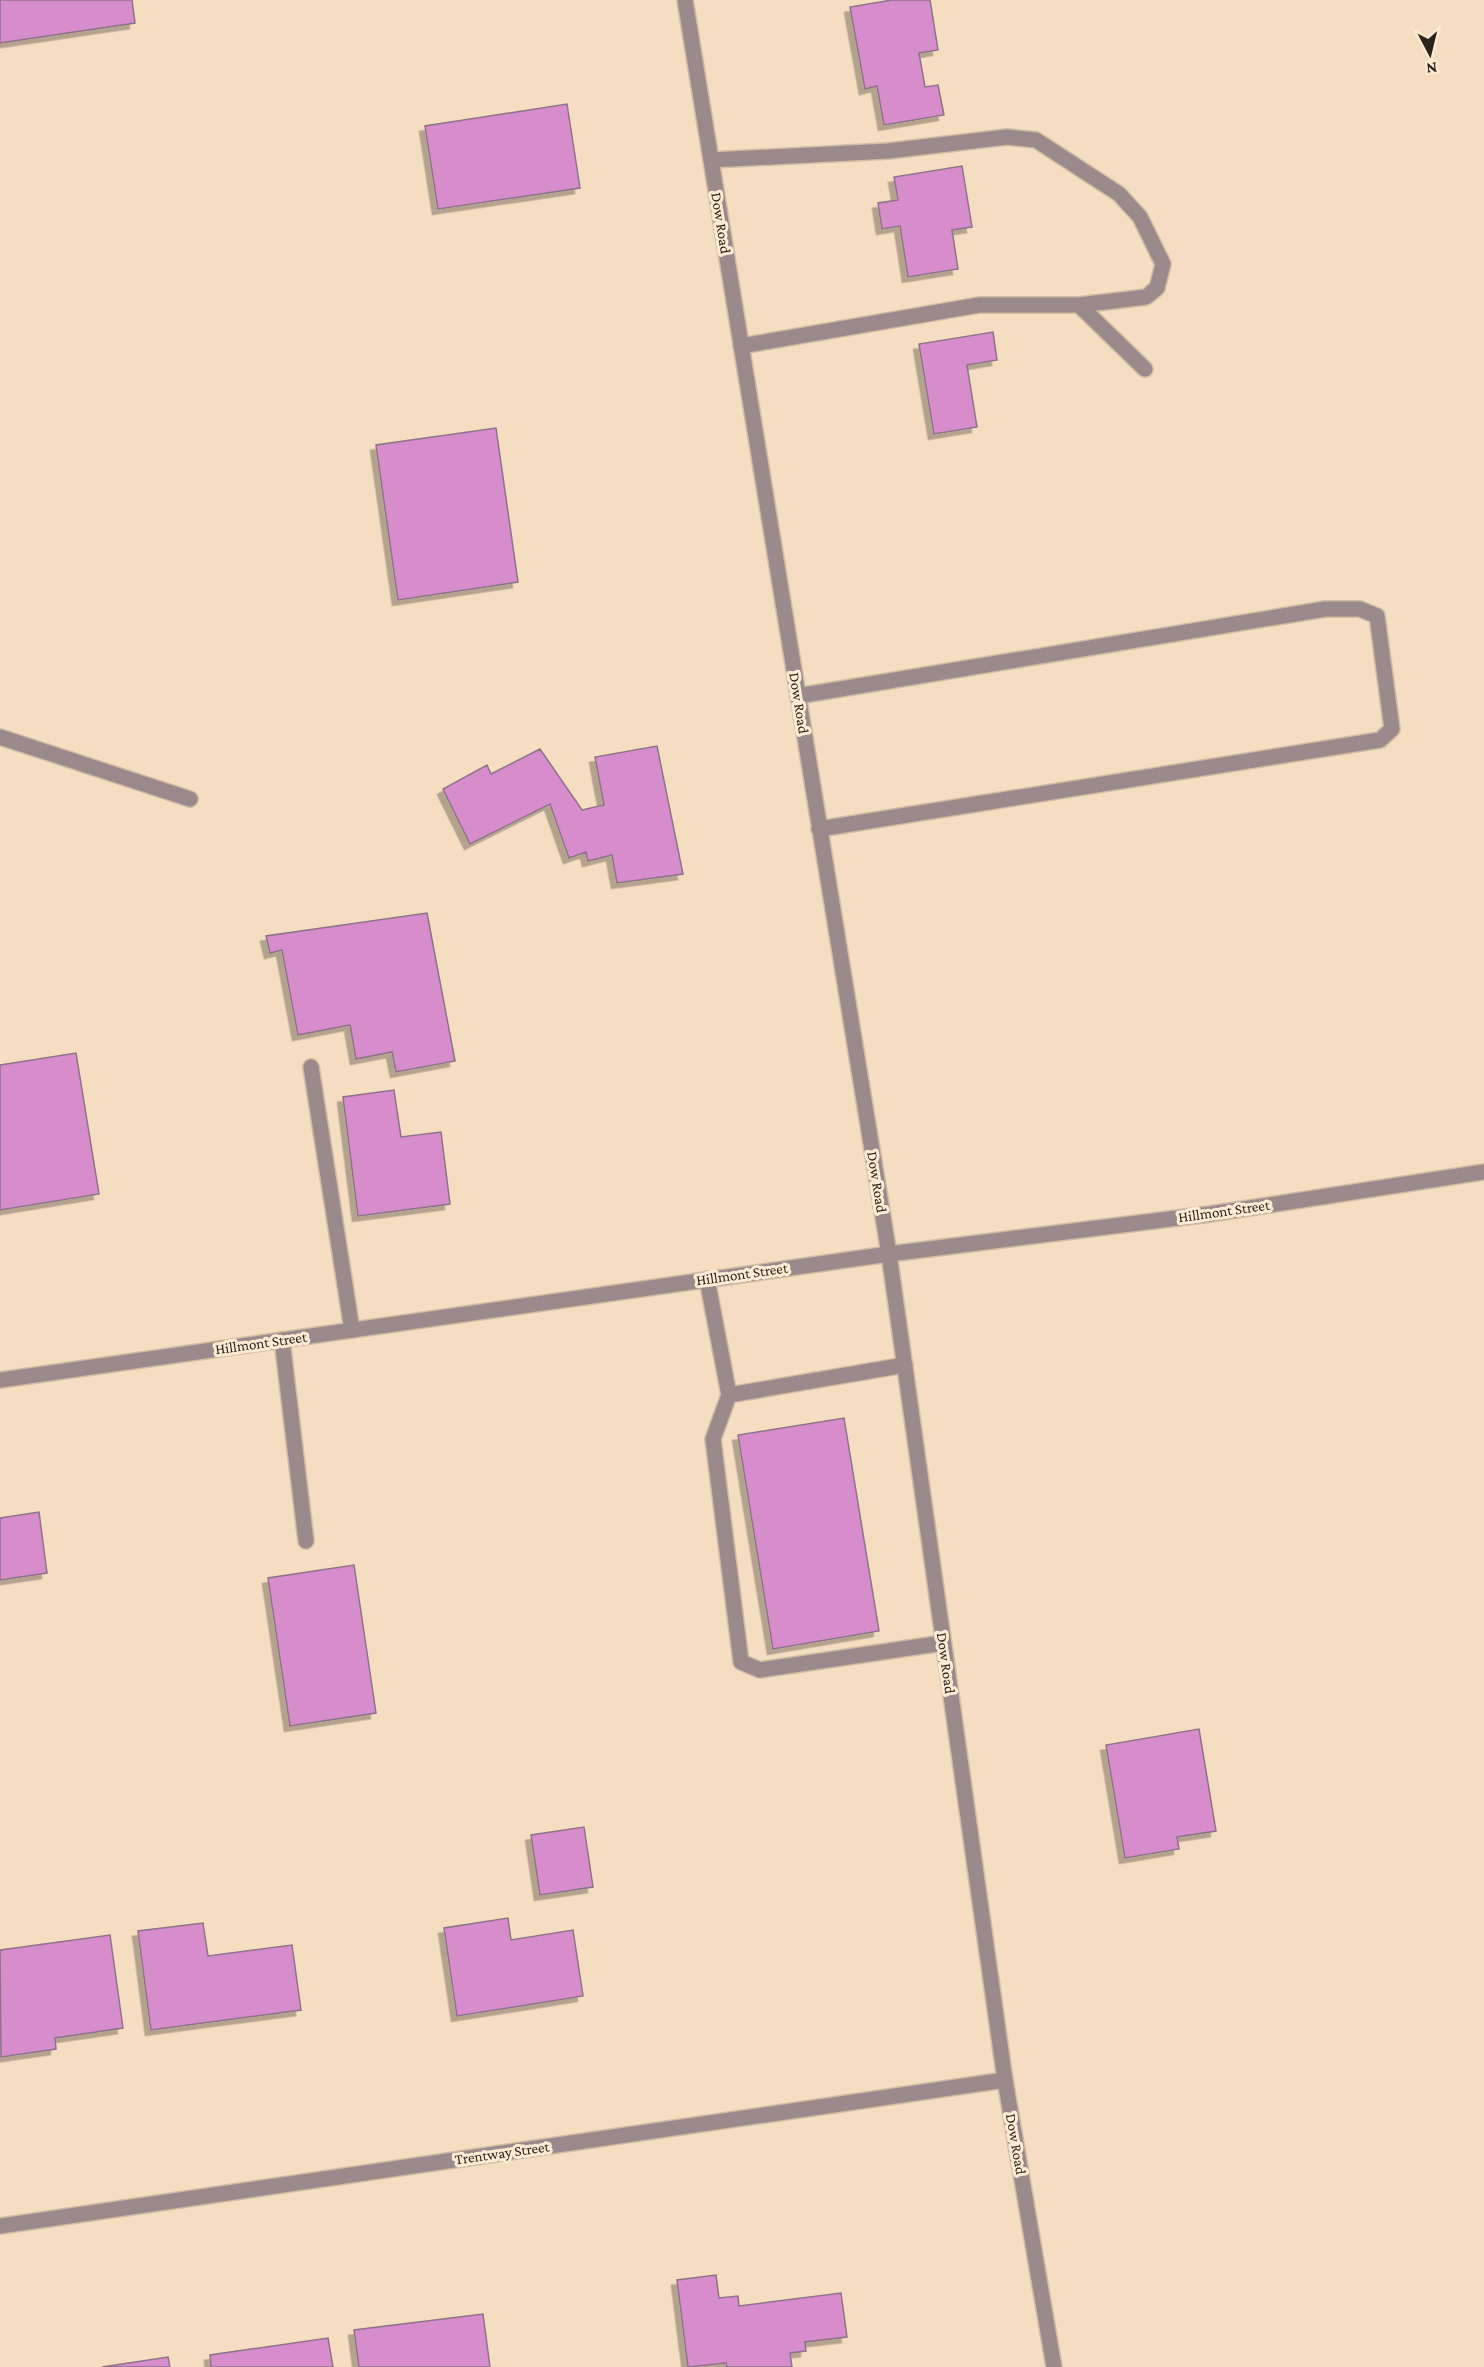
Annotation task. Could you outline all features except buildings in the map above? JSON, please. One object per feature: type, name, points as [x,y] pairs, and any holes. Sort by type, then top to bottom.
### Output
[{"type":"street","name":"Dow Road","points":[[685,0],[889,1254],[1005,2080],[1054,2367]]},
{"type":"street","points":[[711,160],[888,151],[1007,137],[1036,141],[1119,194],[1140,217],[1163,264],[1157,288],[1146,297],[1079,305],[979,305],[741,346]]},
{"type":"street","points":[[1079,305],[1145,369]]},
{"type":"street","points":[[798,696],[1325,609],[1360,609],[1377,616],[1392,729],[1380,740],[819,829]]},
{"type":"street","points":[[0,737],[190,799]]},
{"type":"street","points":[[311,1067],[352,1330]]},
{"type":"street","name":"Hillmont Street","points":[[0,1380],[889,1254],[1210,1214],[1484,1172]]},
{"type":"street","points":[[707,1279],[729,1395],[713,1439],[741,1662],[760,1670],[943,1643]]},
{"type":"street","points":[[282,1340],[306,1541]]},
{"type":"street","points":[[729,1395],[904,1365]]},
{"type":"street","name":"Trentway Street","points":[[0,2226],[1005,2080]]}]
